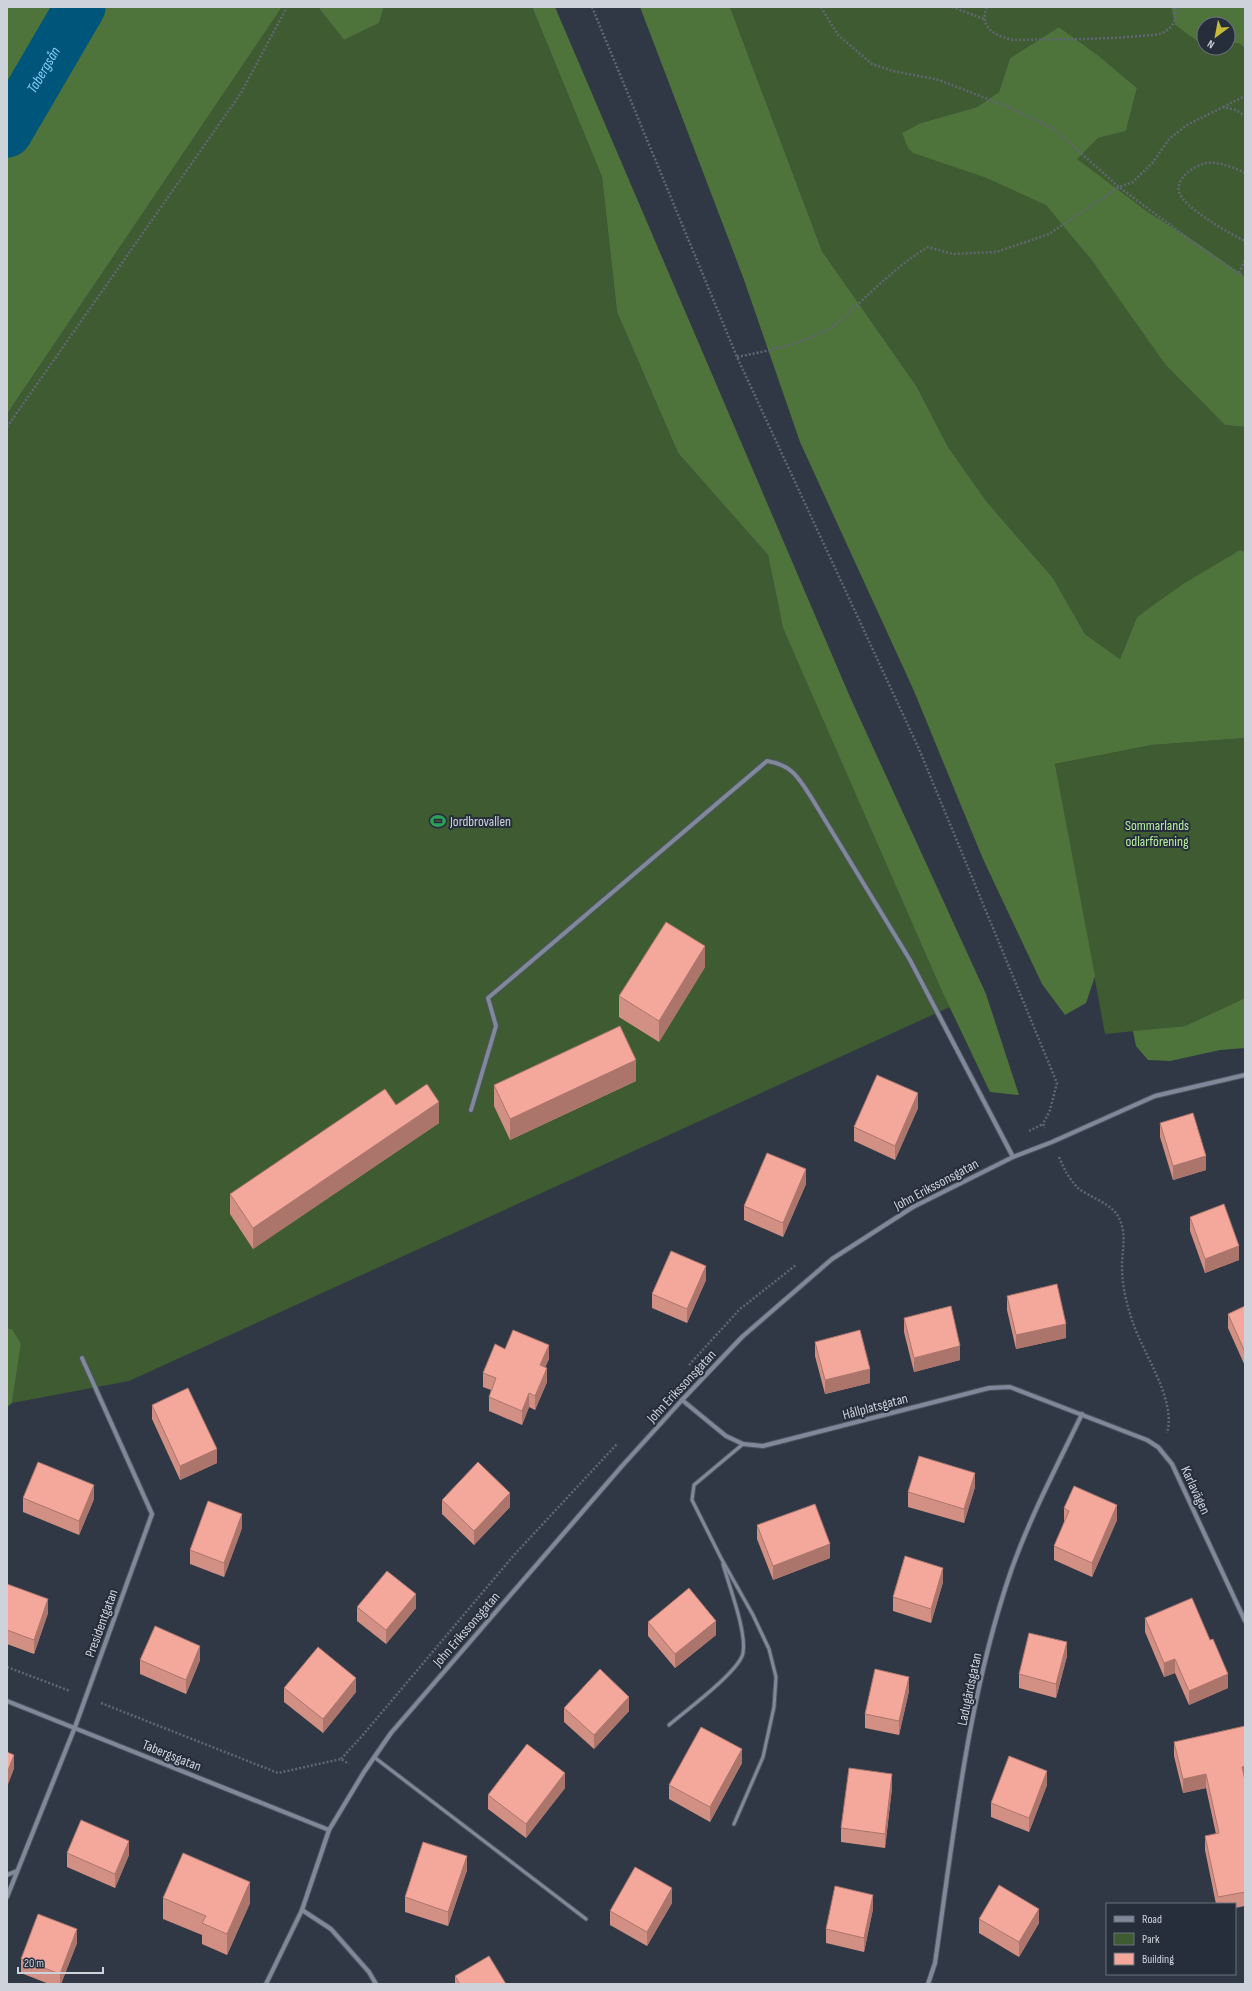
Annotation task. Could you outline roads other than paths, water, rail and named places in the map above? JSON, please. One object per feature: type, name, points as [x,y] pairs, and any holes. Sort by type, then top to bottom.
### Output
[{"type":"street","points":[[471,1110],[496,1026],[488,998],[767,760],[780,763],[795,772],[811,797],[910,960],[1013,1157]]},
{"type":"street","name":"John Erikssonsgatan","points":[[266,1984],[302,1910],[329,1830],[364,1772],[391,1733],[622,1466],[742,1337],[832,1260],[913,1207],[1013,1157],[1052,1142],[1156,1096],[1245,1075]]},
{"type":"street","name":"Presidentgatan","points":[[7,1897],[75,1727],[152,1514],[82,1358]]},
{"type":"street","name":"Hållplatsgatan","points":[[682,1400],[726,1436],[743,1444],[763,1446],[989,1388],[1010,1387],[1082,1414]]},
{"type":"street","name":"Karlavägen","points":[[1082,1414],[1147,1440],[1158,1447],[1172,1464],[1245,1621]]},
{"type":"street","name":"Ladugårdsgatan","points":[[928,1984],[934,1963],[965,1758],[991,1641],[1011,1572],[1030,1522],[1082,1414]]},
{"type":"street","name":"Tabergsgatan","points":[[7,1701],[329,1830]]},
{"type":"street","points":[[7,1875],[17,1871]]},
{"type":"street","points":[[302,1910],[331,1929],[369,1972],[376,1984]]},
{"type":"lane","points":[[734,1824],[763,1757],[774,1707],[776,1677],[769,1649],[753,1615],[721,1558],[692,1500],[694,1484],[743,1444]]},
{"type":"lane","points":[[669,1725],[731,1672],[743,1654],[743,1632],[721,1558]]},
{"type":"lane","points":[[374,1757],[586,1919]]},
{"type":"waterway","name":"Tabergsån","points":[[7,132],[80,7]]},
{"type":"place","name":"Jordbrovallen","points":[[438,821]]},
{"type":"park label","name":"Sommarlands odlarförening","points":[[1157,834]]}]
